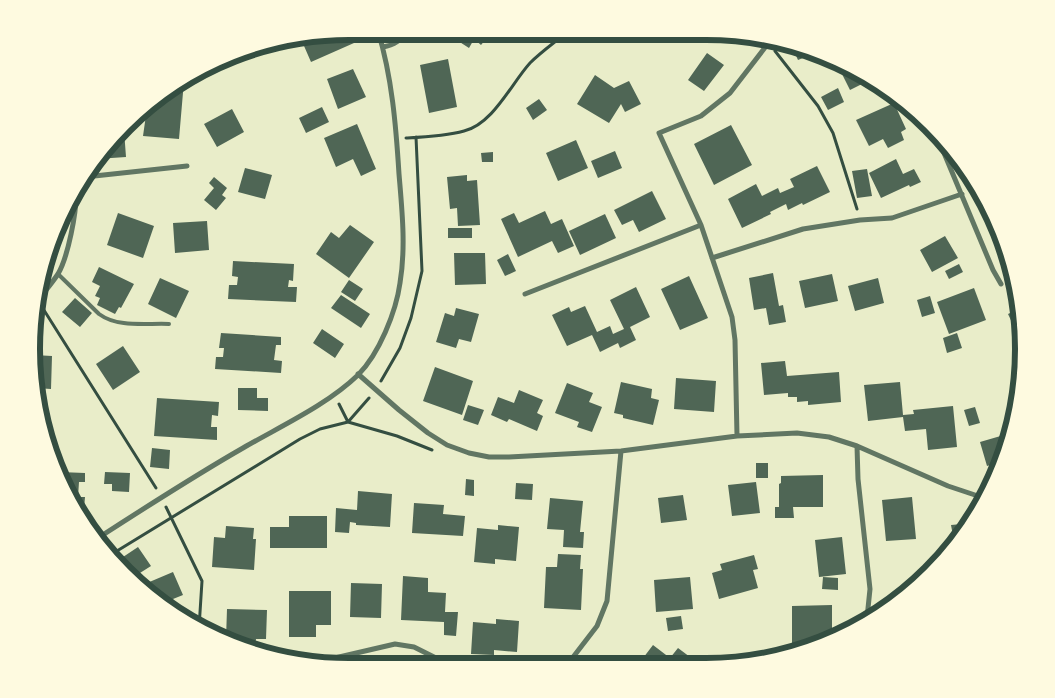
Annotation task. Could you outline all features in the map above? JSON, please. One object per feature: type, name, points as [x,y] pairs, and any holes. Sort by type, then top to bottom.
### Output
[{"type":"street","points":[[103,535],[161,497],[334,395],[358,374],[372,357],[387,328],[400,285],[404,254],[396,122],[381,40]]},
{"type":"street","points":[[383,47],[393,45],[400,40]]},
{"type":"street","points":[[737,436],[735,340],[732,317],[701,225],[660,133],[701,116],[730,93],[766,46]]},
{"type":"street","points":[[944,152],[993,270],[1001,284]]},
{"type":"street","points":[[93,176],[187,166]]},
{"type":"street","points":[[712,258],[803,229],[860,220],[892,218],[962,194]]},
{"type":"street","points":[[46,290],[58,274],[67,251],[77,203]]},
{"type":"street","points":[[525,294],[701,225]]},
{"type":"street","points":[[358,374],[428,433],[469,454],[509,457],[621,451],[737,436],[797,433],[829,437],[857,446],[948,486],[978,496]]},
{"type":"street","points":[[857,446],[858,479],[870,589],[868,612]]},
{"type":"street","points":[[572,658],[597,626],[607,602],[621,451]]},
{"type":"street","points":[[337,657],[395,644],[414,646],[437,658]]},
{"type":"lane","points":[[58,274],[98,314],[106,319],[115,322],[169,324]]},
{"type":"path","points":[[397,139],[465,131],[480,123],[501,102],[514,81],[532,61],[558,40]]},
{"type":"path","points":[[773,48],[818,106],[833,133],[860,220]]},
{"type":"path","points":[[348,422],[376,390],[400,348],[411,318],[422,271],[416,137]]},
{"type":"path","points":[[43,308],[161,497],[200,572],[202,580],[200,620]]},
{"type":"path","points":[[334,395],[348,422]]},
{"type":"path","points":[[116,552],[300,439],[320,429],[348,422],[397,436],[439,453]]},
{"type":"building","points":[[353,40],[354,43],[311,62],[303,44]]},
{"type":"building","points":[[457,40],[471,40],[473,41],[469,48]]},
{"type":"building","points":[[475,40],[485,40],[481,45]]},
{"type":"building","points":[[707,53],[724,65],[704,91],[688,80]]},
{"type":"building","points":[[795,53],[806,57],[798,60]]},
{"type":"building","points":[[448,59],[457,107],[429,113],[420,65]]},
{"type":"building","points":[[353,69],[366,97],[338,109],[327,79]]},
{"type":"building","points":[[840,71],[864,83],[850,90]]},
{"type":"building","points":[[595,75],[614,88],[629,81],[641,104],[625,112],[621,104],[609,123],[577,104]]},
{"type":"building","points":[[183,88],[179,139],[143,136],[146,116],[151,115],[151,112]]},
{"type":"building","points":[[838,88],[844,102],[828,110],[821,97]]},
{"type":"building","points":[[539,99],[547,110],[533,120],[526,108]]},
{"type":"building","points":[[893,103],[906,129],[901,132],[904,140],[888,148],[883,139],[869,146],[856,120]]},
{"type":"building","points":[[322,107],[329,122],[306,133],[299,118]]},
{"type":"building","points":[[232,109],[244,132],[217,147],[204,124]]},
{"type":"building","points":[[357,124],[376,169],[361,176],[353,159],[336,167],[324,138]]},
{"type":"building","points":[[731,125],[752,165],[714,185],[694,144]]},
{"type":"building","points":[[125,137],[126,157],[106,158]]},
{"type":"building","points":[[576,140],[588,168],[558,181],[546,153]]},
{"type":"building","points":[[615,151],[622,168],[598,178],[591,161]]},
{"type":"building","points":[[493,152],[493,162],[482,162],[481,153]]},
{"type":"building","points":[[896,159],[903,174],[914,169],[921,182],[910,187],[909,185],[881,198],[869,173]]},
{"type":"building","points":[[817,166],[830,192],[788,210],[786,204],[770,212],[771,214],[742,228],[728,199],[756,184],[762,196],[778,188],[780,193],[794,187],[790,179]]},
{"type":"building","points":[[245,168],[272,175],[265,199],[238,192]]},
{"type":"building","points":[[867,169],[872,196],[857,198],[852,171]]},
{"type":"building","points":[[467,175],[467,181],[477,180],[480,225],[458,226],[457,208],[450,209],[447,177]]},
{"type":"building","points":[[214,177],[227,188],[222,195],[226,198],[216,210],[204,200],[214,188],[209,183]]},
{"type":"building","points":[[652,191],[666,219],[639,232],[633,220],[622,225],[614,210]]},
{"type":"building","points":[[545,211],[551,224],[562,219],[574,246],[558,253],[552,241],[518,257],[501,219],[514,213],[519,223]]},
{"type":"building","points":[[118,213],[154,226],[143,258],[107,245]]},
{"type":"building","points":[[605,214],[616,238],[580,255],[569,231]]},
{"type":"building","points":[[207,221],[209,250],[175,253],[173,223]]},
{"type":"building","points":[[350,225],[374,242],[349,278],[316,254],[331,232],[339,238]]},
{"type":"building","points":[[448,228],[472,228],[472,238],[448,238]]},
{"type":"building","points":[[945,236],[958,258],[932,272],[920,250]]},
{"type":"building","points":[[454,253],[485,253],[486,284],[455,285]]},
{"type":"building","points":[[508,254],[516,271],[505,276],[497,260]]},
{"type":"building","points":[[233,261],[294,264],[293,281],[289,280],[288,287],[297,287],[296,302],[228,299],[229,285],[237,285],[238,277],[232,276]]},
{"type":"building","points":[[959,264],[963,272],[949,279],[945,271]]},
{"type":"building","points":[[99,267],[134,284],[121,308],[119,307],[115,314],[97,305],[100,298],[95,296],[100,286],[92,282]]},
{"type":"building","points":[[773,273],[779,306],[783,305],[786,322],[769,325],[766,308],[754,310],[749,278]]},
{"type":"building","points":[[832,274],[838,301],[805,308],[799,281]]},
{"type":"building","points":[[689,276],[708,318],[680,330],[661,289]]},
{"type":"building","points":[[160,278],[189,291],[176,318],[148,304]]},
{"type":"building","points":[[878,278],[884,303],[855,311],[848,286]]},
{"type":"building","points":[[349,280],[363,289],[355,301],[341,292]]},
{"type":"building","points":[[636,287],[650,317],[630,327],[636,340],[620,348],[618,343],[600,352],[592,335],[567,346],[552,315],[569,307],[571,312],[585,306],[597,332],[610,326],[613,334],[624,329],[610,300]]},
{"type":"building","points":[[974,288],[986,320],[949,334],[937,302]]},
{"type":"building","points":[[341,295],[370,314],[361,328],[331,308]]},
{"type":"building","points":[[930,296],[935,313],[922,317],[917,300]]},
{"type":"building","points":[[75,298],[92,313],[80,327],[62,312]]},
{"type":"building","points":[[456,308],[479,314],[471,342],[459,339],[456,348],[436,342],[445,313],[454,316]]},
{"type":"building","points":[[1012,312],[1014,326],[1008,314]]},
{"type":"building","points":[[322,329],[344,344],[335,358],[313,343]]},
{"type":"building","points":[[221,333],[281,337],[281,345],[276,345],[274,360],[282,361],[281,373],[215,369],[216,357],[223,357],[224,348],[219,348]]},
{"type":"building","points":[[957,333],[962,348],[947,353],[943,338]]},
{"type":"building","points":[[123,346],[140,372],[113,390],[96,364]]},
{"type":"building","points":[[40,355],[52,356],[51,389],[43,388]]},
{"type":"building","points":[[785,361],[787,376],[839,372],[841,402],[808,405],[808,401],[797,402],[797,397],[788,397],[788,393],[764,395],[761,363]]},
{"type":"building","points":[[435,367],[473,381],[462,415],[423,401]]},
{"type":"building","points":[[676,378],[716,381],[714,412],[674,409]]},
{"type":"building","points":[[621,382],[652,389],[651,398],[659,400],[653,425],[623,418],[623,415],[614,413]]},
{"type":"building","points":[[900,382],[903,415],[914,414],[913,410],[953,406],[957,447],[928,450],[926,429],[905,431],[903,417],[868,421],[864,385]]},
{"type":"building","points":[[567,383],[593,393],[589,402],[602,407],[592,432],[577,427],[579,422],[555,413]]},
{"type":"building","points":[[238,388],[257,388],[257,398],[268,398],[268,411],[238,410]]},
{"type":"building","points":[[519,390],[543,400],[537,413],[543,416],[537,431],[509,419],[507,422],[491,415],[498,397],[514,403]]},
{"type":"building","points":[[157,398],[219,402],[218,416],[212,415],[211,427],[217,427],[217,440],[154,436]]},
{"type":"building","points":[[468,405],[484,410],[478,425],[463,420]]},
{"type":"building","points":[[975,407],[980,423],[969,426],[964,410]]},
{"type":"building","points":[[1002,435],[992,465],[987,466],[980,442]]},
{"type":"building","points":[[152,448],[170,450],[169,469],[150,467]]},
{"type":"building","points":[[756,463],[768,463],[768,478],[756,478]]},
{"type":"building","points":[[66,472],[85,473],[85,482],[79,482],[78,497],[85,497],[84,508],[81,503],[72,486]]},
{"type":"building","points":[[105,472],[130,473],[129,492],[112,491],[112,484],[104,484]]},
{"type":"building","points":[[823,475],[823,507],[793,507],[794,518],[775,518],[775,507],[779,507],[781,476]]},
{"type":"building","points":[[466,479],[474,480],[474,496],[465,495]]},
{"type":"building","points":[[756,482],[760,513],[732,516],[728,485]]},
{"type":"building","points":[[516,483],[533,484],[532,500],[515,499]]},
{"type":"building","points":[[358,491],[392,494],[390,527],[356,525],[356,523],[350,522],[349,533],[335,532],[336,508],[357,510]]},
{"type":"building","points":[[683,495],[687,520],[661,523],[658,498]]},
{"type":"building","points":[[912,497],[916,539],[886,541],[882,500]]},
{"type":"building","points":[[550,498],[583,501],[580,532],[584,532],[583,548],[563,547],[564,530],[547,529]]},
{"type":"building","points":[[414,503],[444,505],[443,514],[465,516],[463,536],[412,533]]},
{"type":"building","points":[[289,516],[327,516],[327,548],[270,548],[270,527],[289,527]]},
{"type":"building","points":[[961,524],[953,535],[951,525]]},
{"type":"building","points":[[498,525],[519,527],[516,561],[495,559],[495,564],[474,562],[477,528],[498,530]]},
{"type":"building","points":[[226,526],[254,528],[253,539],[256,539],[254,570],[212,567],[214,537],[225,538]]},
{"type":"building","points":[[842,537],[846,574],[819,577],[815,540]]},
{"type":"building","points":[[138,547],[151,566],[138,574],[122,558]]},
{"type":"building","points":[[558,554],[581,555],[580,569],[583,569],[581,610],[544,608],[546,567],[557,567]]},
{"type":"building","points":[[754,555],[758,569],[753,570],[758,588],[719,599],[712,573],[722,570],[720,564]]},
{"type":"building","points":[[173,572],[183,595],[173,599],[176,605],[147,583]]},
{"type":"building","points":[[403,576],[428,578],[428,592],[446,593],[445,612],[458,612],[456,636],[444,635],[444,622],[401,620]]},
{"type":"building","points":[[690,577],[693,609],[656,612],[654,580]]},
{"type":"building","points":[[823,577],[838,578],[838,590],[822,589]]},
{"type":"building","points":[[351,583],[382,584],[381,618],[350,617]]},
{"type":"building","points":[[289,591],[331,591],[331,625],[316,625],[316,637],[289,637]]},
{"type":"building","points":[[832,605],[832,631],[792,645],[792,606]]},
{"type":"building","points":[[227,609],[267,610],[266,639],[256,639],[256,643],[226,632]]},
{"type":"building","points":[[681,616],[683,629],[668,631],[666,618]]},
{"type":"building","points":[[496,619],[519,621],[517,652],[494,650],[494,655],[471,654],[473,622],[496,624]]},
{"type":"building","points":[[653,645],[670,658],[643,658]]},
{"type":"building","points":[[678,648],[691,658],[670,658]]}]
